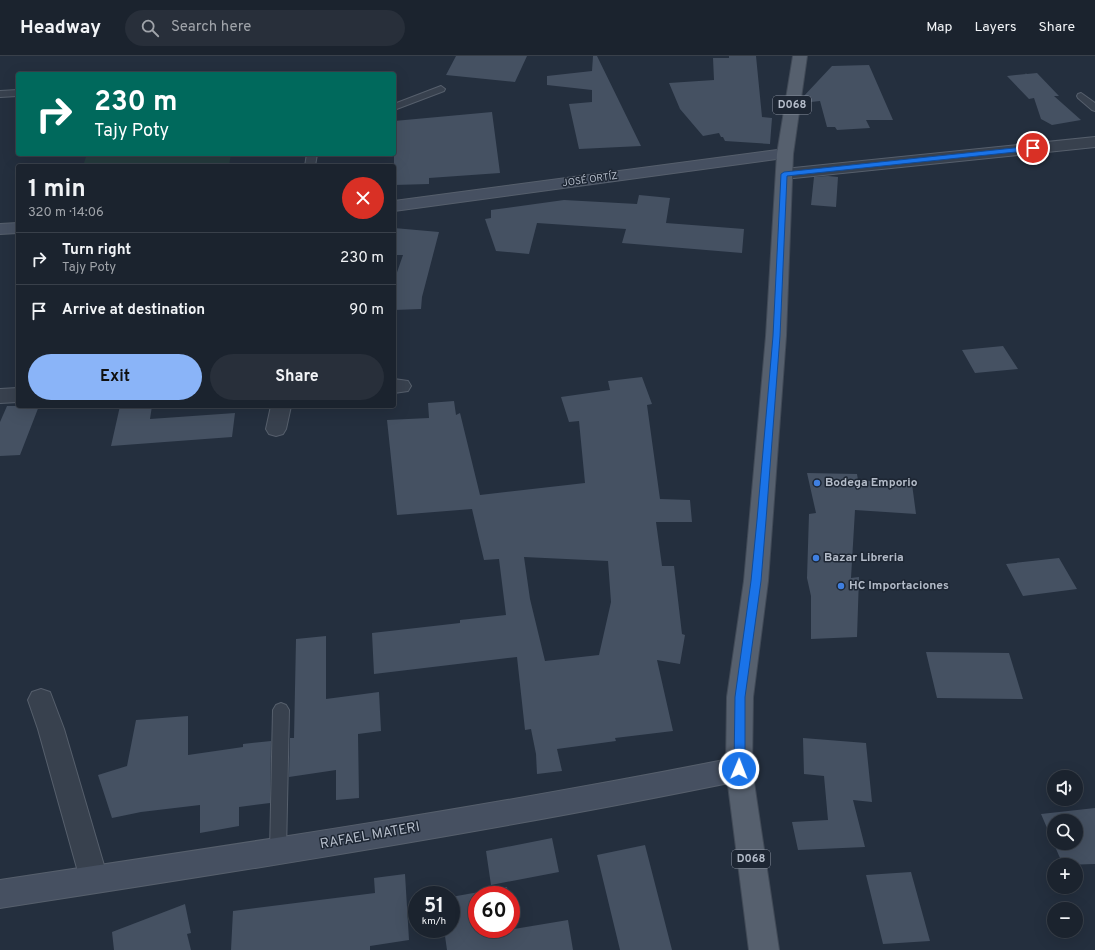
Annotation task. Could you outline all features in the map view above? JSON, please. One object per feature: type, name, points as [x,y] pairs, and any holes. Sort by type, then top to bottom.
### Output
[{"type":"main road","name":"D068","points":[[764,950],[739,769],[740,697],[757,566],[776,336],[785,164],[800,56]]},
{"type":"main road","name":"JOSÉ ORTÍZ","points":[[396,206],[785,164]]},
{"type":"main road","points":[[0,229],[16,228]]},
{"type":"main road","name":"RAFAEL MATERI","points":[[0,894],[278,852],[645,788],[739,769]]},
{"type":"street","points":[[785,164],[1095,142]]},
{"type":"street","points":[[0,396],[16,395]]},
{"type":"street","points":[[276,429],[281,408]]},
{"type":"street","points":[[41,700],[51,729],[94,879]]},
{"type":"lane","points":[[396,106],[441,89]]},
{"type":"lane","points":[[0,94],[16,93]]},
{"type":"lane","points":[[1081,96],[1095,108]]},
{"type":"lane","points":[[278,852],[281,710]]},
{"type":"green space","points":[[86,156],[231,156],[229,164],[84,164]]},
{"type":"building","points":[[456,56],[527,56],[515,82],[446,75]]},
{"type":"building","points":[[593,56],[597,56],[641,146],[579,149],[569,104],[592,102],[592,90],[547,85],[547,76],[592,71]]},
{"type":"building","points":[[729,56],[756,56],[762,117],[772,118],[770,144],[725,141],[719,133],[703,136],[680,109],[669,83],[714,80],[713,58],[729,58]]},
{"type":"building","points":[[869,65],[893,120],[866,120],[870,128],[837,130],[835,127],[827,127],[820,101],[802,103],[803,97],[832,66]]},
{"type":"building","points":[[1025,73],[1037,73],[1059,96],[1054,96],[1081,120],[1052,125],[1041,119],[1034,98],[1029,99],[1007,76],[1026,74]]},
{"type":"building","points":[[492,112],[500,173],[429,178],[429,184],[396,185],[396,164],[394,164],[394,156],[396,156],[396,121]]},
{"type":"building","points":[[814,177],[838,177],[836,207],[811,205]]},
{"type":"building","points":[[639,195],[670,198],[666,223],[744,229],[742,253],[622,243],[626,229],[537,223],[529,254],[496,251],[485,219],[491,218],[491,210],[564,200],[637,204]]},
{"type":"building","points":[[396,228],[439,232],[422,297],[421,309],[396,310],[396,275],[403,255],[396,255]]},
{"type":"building","points":[[1003,346],[1018,369],[975,373],[962,350]]},
{"type":"building","points":[[642,377],[652,404],[647,405],[660,499],[690,500],[692,522],[656,522],[662,566],[674,566],[682,634],[685,635],[680,664],[657,660],[673,731],[615,738],[616,741],[557,749],[562,771],[537,774],[536,754],[531,729],[525,730],[517,657],[374,674],[372,633],[460,623],[460,620],[506,615],[499,559],[484,560],[472,509],[397,515],[387,420],[429,418],[428,403],[454,401],[456,415],[460,413],[480,495],[585,483],[579,421],[569,422],[561,397],[610,390],[608,381]],"holes":[[[524,557],[608,561],[611,602],[599,655],[545,661],[530,599]]]},
{"type":"building","points":[[7,406],[16,406],[16,408],[38,408],[20,455],[0,456],[0,422]]},
{"type":"building","points":[[120,408],[152,408],[150,419],[235,413],[232,437],[111,446]]},
{"type":"building","points":[[807,473],[857,474],[858,480],[912,484],[916,514],[855,510],[851,578],[859,577],[857,637],[811,639],[811,596],[807,578],[809,514],[816,513]]},
{"type":"building","points":[[1059,558],[1077,589],[1023,596],[1006,564]]},
{"type":"building","points":[[326,636],[326,699],[379,692],[381,731],[358,734],[359,798],[336,800],[336,770],[289,777],[290,738],[294,738],[296,639]]},
{"type":"building","points":[[926,652],[1009,653],[1023,699],[937,698]]},
{"type":"building","points":[[188,716],[188,755],[243,747],[243,744],[271,741],[270,803],[239,807],[239,826],[200,833],[200,805],[141,812],[112,818],[98,775],[127,766],[136,720]]},
{"type":"building","points":[[803,738],[866,743],[872,802],[853,800],[865,847],[798,850],[792,822],[828,820],[824,776],[804,774]]},
{"type":"building","points":[[1095,808],[1095,864],[1083,864],[1083,858],[1060,858],[1057,850],[1083,850],[1083,814],[1047,814],[1047,828],[1041,814]]},
{"type":"building","points":[[552,838],[559,872],[491,885],[486,851]]},
{"type":"building","points":[[645,845],[672,950],[620,950],[597,855]]},
{"type":"building","points":[[911,872],[930,941],[883,944],[866,875]]},
{"type":"building","points":[[405,874],[409,940],[370,946],[370,950],[231,950],[233,911],[375,893],[374,878]]},
{"type":"building","points":[[468,894],[468,938],[520,938],[520,928],[568,920],[573,950],[447,950],[445,938],[460,938],[460,895]]},
{"type":"building","points":[[185,904],[191,933],[187,934],[191,950],[114,950],[112,932]]},
{"type":"place","name":"Bodega Emporio","points":[[817,483]]},
{"type":"place","name":"Bazar Libreria","points":[[816,558]]},
{"type":"place","name":"HC Importaciones","points":[[841,586]]},
{"type":"route","points":[[739,769],[740,697],[756,581],[776,336],[784,174],[1033,148]]}]
